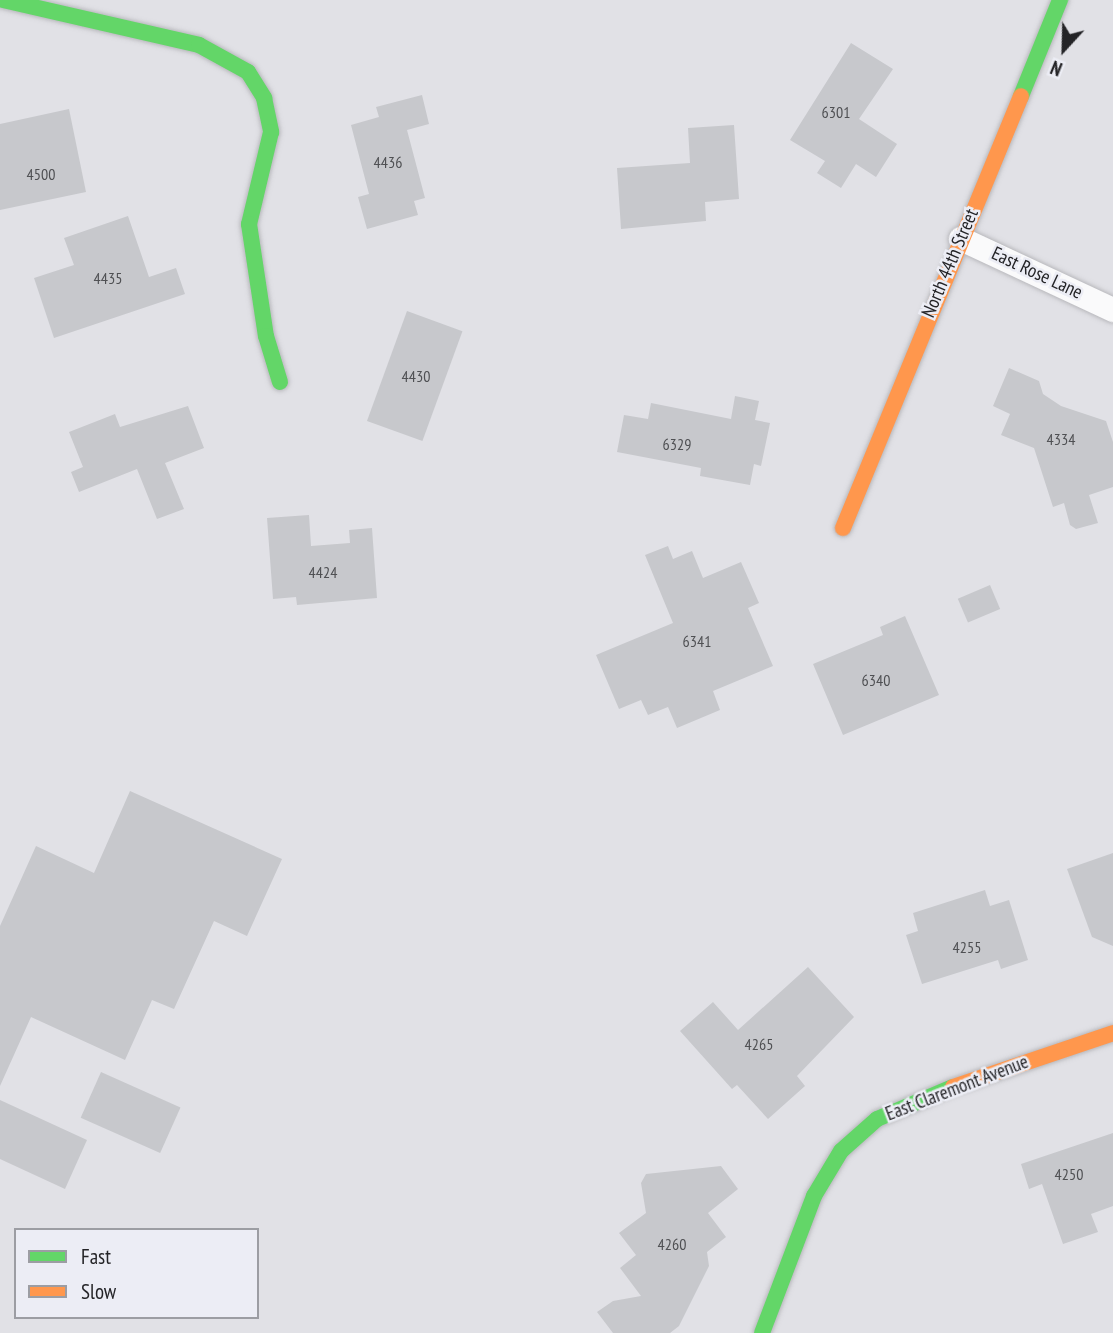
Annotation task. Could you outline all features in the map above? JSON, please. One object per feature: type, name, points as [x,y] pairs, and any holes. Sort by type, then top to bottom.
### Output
[{"type":"street","points":[[3,0],[199,45],[248,72],[264,98],[271,132],[249,224],[266,336],[280,382]]},
{"type":"street","name":"North 44th Street","points":[[843,528],[1060,0]]},
{"type":"street","name":"East Rose Lane","points":[[961,239],[1113,310]]},
{"type":"street","name":"East Claremont Avenue","points":[[762,1333],[814,1196],[841,1151],[877,1119],[944,1090],[1113,1033]]},
{"type":"building","points":[[851,43],[893,69],[859,119],[897,144],[876,177],[856,164],[841,188],[817,173],[825,161],[790,140]]},
{"type":"building","points":[[422,95],[429,124],[407,130],[425,198],[414,201],[418,215],[367,229],[358,197],[369,194],[351,125],[379,117],[376,107]]},
{"type":"building","points":[[69,109],[86,192],[0,210],[0,124]]},
{"type":"building","points":[[734,125],[739,199],[705,202],[706,221],[621,229],[617,168],[690,163],[688,128]]},
{"type":"building","points":[[128,216],[149,277],[176,268],[185,294],[54,338],[34,278],[74,265],[64,238]]},
{"type":"building","points":[[407,311],[462,331],[422,441],[367,421]]},
{"type":"building","points":[[1009,368],[1039,381],[1043,394],[1061,406],[1106,421],[1113,442],[1113,487],[1089,495],[1098,523],[1076,529],[1070,525],[1064,503],[1053,507],[1034,448],[1001,435],[1010,414],[993,406]]},
{"type":"building","points":[[735,396],[759,401],[755,420],[770,423],[761,466],[754,464],[750,485],[700,476],[701,468],[617,452],[624,415],[648,419],[651,403],[731,419]]},
{"type":"building","points":[[188,406],[204,448],[165,463],[184,509],[157,519],[137,469],[79,492],[71,472],[83,467],[69,432],[115,414],[120,427]]},
{"type":"building","points":[[309,515],[311,546],[350,543],[349,530],[372,528],[377,598],[297,605],[296,597],[273,599],[267,518]]},
{"type":"building","points":[[668,546],[673,559],[692,551],[703,578],[741,562],[759,603],[748,608],[773,666],[713,691],[720,710],[677,728],[668,707],[648,715],[641,700],[619,709],[596,655],[673,623],[645,555]]},
{"type":"building","points":[[990,585],[1000,609],[968,623],[958,599]]},
{"type":"building","points":[[905,616],[939,695],[843,735],[813,664],[883,635],[880,627]]},
{"type":"building","points":[[130,791],[282,859],[247,936],[214,921],[174,1009],[152,1000],[125,1060],[31,1017],[0,1086],[0,926],[36,846],[94,873]]},
{"type":"building","points":[[1113,853],[1113,946],[1092,937],[1067,869]]},
{"type":"building","points":[[985,890],[990,906],[1009,900],[1028,960],[1001,969],[998,960],[922,984],[906,935],[918,931],[913,913]]},
{"type":"building","points":[[808,967],[854,1017],[797,1076],[805,1086],[768,1119],[737,1085],[732,1089],[680,1031],[713,1002],[738,1030]]},
{"type":"building","points":[[101,1072],[180,1107],[160,1153],[81,1118]]},
{"type":"building","points":[[0,1100],[87,1140],[65,1189],[0,1159]]},
{"type":"building","points":[[1113,1133],[1113,1206],[1091,1214],[1098,1232],[1063,1244],[1042,1184],[1029,1189],[1021,1164]]},
{"type":"building","points":[[721,1166],[738,1189],[708,1213],[726,1237],[707,1252],[709,1266],[679,1326],[670,1333],[613,1333],[597,1312],[613,1301],[641,1296],[620,1268],[636,1255],[619,1233],[646,1213],[641,1183],[646,1174]]},
{"type":"traffic: fast","points":[[3,0],[199,45],[248,72],[264,98],[271,132],[249,224],[266,336],[280,382]]},
{"type":"traffic: fast","points":[[1021,96],[1060,0]]},
{"type":"traffic: fast","points":[[762,1333],[814,1196],[841,1151],[877,1119],[953,1087]]},
{"type":"traffic: slow","points":[[843,528],[1021,96]]},
{"type":"traffic: slow","points":[[953,1087],[1113,1033]]}]
